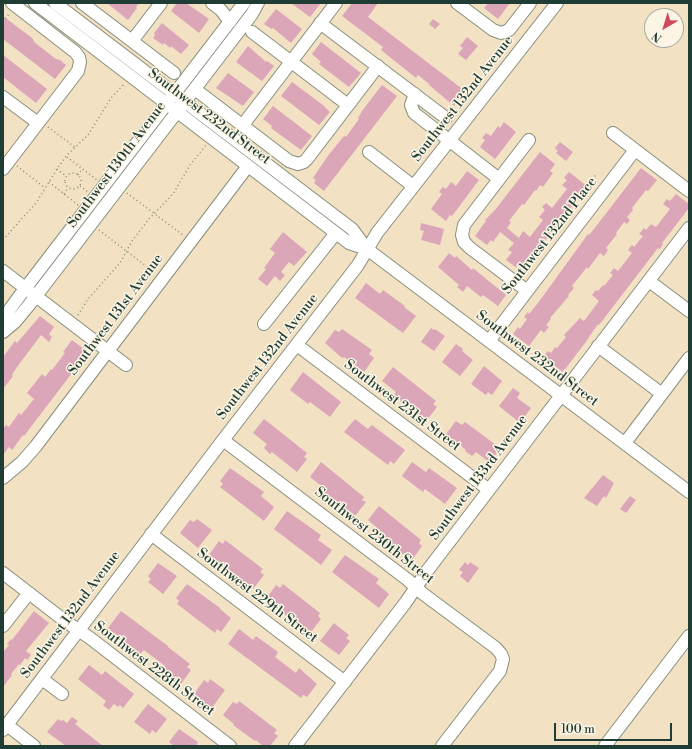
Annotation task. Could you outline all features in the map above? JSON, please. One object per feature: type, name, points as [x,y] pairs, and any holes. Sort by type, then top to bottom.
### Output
[{"type":"street","name":"Southwest 232nd Street","points":[[35,3],[352,229],[368,249],[689,492]]},
{"type":"street","name":"Southwest 232nd Street","points":[[55,3],[176,103],[248,166],[349,243],[368,249]]},
{"type":"street","points":[[82,3],[174,74]]},
{"type":"street","points":[[132,41],[161,3]]},
{"type":"street","points":[[212,3],[230,22]]},
{"type":"street","name":"Southwest 130th Avenue","points":[[3,332],[20,317],[36,296],[176,103],[244,3]]},
{"type":"street","name":"Southwest 130th Avenue","points":[[3,322],[25,288],[176,103],[252,14],[258,3]]},
{"type":"street","name":"Southwest 130th Avenue","points":[[252,14],[263,7],[266,3]]},
{"type":"street","points":[[242,126],[336,3]]},
{"type":"street","points":[[458,3],[498,32],[504,32],[511,28],[530,3]]},
{"type":"street","name":"Southwest 132nd Avenue","points":[[5,728],[151,534],[358,265],[377,233],[557,3]]},
{"type":"street","points":[[3,169],[42,124],[80,65],[80,60],[75,52],[11,8]]},
{"type":"street","points":[[320,23],[446,118]]},
{"type":"street","points":[[252,32],[348,105]]},
{"type":"street","points":[[200,93],[289,161],[298,164],[307,159],[378,66]]},
{"type":"street","points":[[415,94],[411,105],[414,113],[499,179]]},
{"type":"street","points":[[3,97],[42,124]]},
{"type":"street","points":[[613,133],[689,191]]},
{"type":"street","points":[[526,290],[470,248],[464,242],[462,235],[464,224],[529,140]]},
{"type":"street","name":"Southwest 132nd Place","points":[[489,340],[635,150]]},
{"type":"street","points":[[369,152],[413,186]]},
{"type":"street","name":"Southwest 131st Avenue","points":[[3,478],[22,462],[36,446],[248,166]]},
{"type":"street","name":"Southwest 133rd Avenue","points":[[294,746],[345,682],[406,602],[416,586],[689,228]]},
{"type":"street","points":[[264,324],[336,233]]},
{"type":"street","points":[[3,271],[126,365]]},
{"type":"street","points":[[649,281],[689,311]]},
{"type":"street","name":"Southwest 231st Street","points":[[296,345],[489,490]]},
{"type":"street","points":[[598,346],[662,394]]},
{"type":"street","points":[[625,443],[689,358]]},
{"type":"street","name":"Southwest 230th Street","points":[[223,440],[416,586],[422,593],[496,648],[501,654],[503,659],[500,671],[442,746]]},
{"type":"street","name":"Southwest 229th Street","points":[[151,534],[345,682]]},
{"type":"street","name":"Southwest 228th Street","points":[[3,573],[230,746]]},
{"type":"street","points":[[3,626],[29,592]]},
{"type":"street","points":[[605,746],[689,636]]},
{"type":"street","points":[[42,679],[62,694]]},
{"type":"street","points":[[5,728],[34,746]]},
{"type":"path","points":[[3,22],[11,8]]},
{"type":"path","points":[[3,240],[34,205],[57,169],[92,129],[111,98],[126,82]]},
{"type":"path","points":[[42,124],[76,148]]},
{"type":"path","points":[[77,317],[88,299],[116,268],[141,229],[173,194],[190,165],[207,144]]},
{"type":"path","points":[[66,157],[97,180]]},
{"type":"path","points":[[16,165],[45,188]]},
{"type":"path","points":[[57,169],[66,176]]},
{"type":"path","points":[[78,175],[82,169]]},
{"type":"path","points":[[66,176],[72,173],[78,175],[81,181],[80,186]]},
{"type":"path","points":[[66,176],[65,183],[68,188]]},
{"type":"path","points":[[594,184],[590,182],[595,176],[598,178]]},
{"type":"path","points":[[49,182],[78,205]]},
{"type":"path","points":[[68,188],[75,189],[80,186]]},
{"type":"path","points":[[80,186],[88,192]]},
{"type":"path","points":[[64,194],[68,188]]},
{"type":"path","points":[[126,191],[185,236]]},
{"type":"path","points":[[97,229],[156,274]]},
{"type":"building","points":[[107,3],[139,3],[128,20]]},
{"type":"building","points":[[177,3],[186,3],[209,19],[199,33],[171,11]]},
{"type":"building","points":[[291,3],[321,3],[310,17]]},
{"type":"building","points":[[352,3],[378,3],[368,17],[465,91],[454,106],[418,75],[416,78],[381,50],[383,47],[342,16]]},
{"type":"building","points":[[488,3],[510,3],[498,19],[484,8]]},
{"type":"building","points":[[276,9],[302,29],[291,43],[273,28],[272,29],[264,24]]},
{"type":"building","points":[[3,16],[32,38],[34,42],[66,65],[55,79],[3,39]]},
{"type":"building","points":[[433,19],[440,24],[435,29],[429,24]]},
{"type":"building","points":[[162,23],[189,45],[181,54],[171,46],[170,48],[164,43],[163,45],[153,38],[155,35],[154,33]]},
{"type":"building","points":[[467,37],[478,46],[466,60],[458,54],[463,48],[460,46]]},
{"type":"building","points":[[321,42],[361,73],[349,87],[319,64],[321,62],[312,54]]},
{"type":"building","points":[[248,46],[266,62],[267,61],[274,66],[262,81],[236,62]]},
{"type":"building","points":[[3,55],[47,89],[36,103],[3,77]]},
{"type":"building","points":[[228,73],[254,92],[243,106],[216,88]]},
{"type":"building","points":[[292,82],[330,112],[319,125],[281,96]]},
{"type":"building","points":[[382,85],[397,96],[324,191],[314,183],[316,180],[313,178],[327,157],[344,136],[346,137],[359,119],[358,118],[362,111]]},
{"type":"building","points":[[273,106],[312,136],[301,150],[271,128],[272,126],[263,119]]},
{"type":"building","points":[[504,122],[516,132],[495,159],[480,147],[485,140],[482,138],[486,133],[491,136],[498,126],[500,128]]},
{"type":"building","points":[[560,142],[573,152],[566,161],[556,153],[558,151],[555,148]]},
{"type":"building","points":[[540,152],[555,164],[550,171],[553,173],[543,187],[540,185],[536,191],[535,190],[524,205],[522,204],[509,221],[511,222],[507,228],[519,238],[523,231],[530,237],[543,220],[539,217],[545,210],[542,207],[546,203],[552,208],[567,189],[562,185],[567,180],[564,178],[569,172],[588,187],[521,271],[506,260],[512,252],[508,250],[514,243],[500,232],[493,242],[491,240],[487,245],[475,236],[486,221],[485,220],[495,210]]},
{"type":"building","points":[[641,168],[657,180],[648,191],[646,190],[632,208],[633,210],[627,217],[630,220],[627,224],[624,222],[616,233],[617,234],[606,248],[608,250],[604,256],[600,253],[588,269],[587,267],[572,286],[574,288],[568,295],[569,296],[550,318],[551,319],[546,325],[549,327],[544,333],[541,330],[529,346],[513,334],[518,327],[520,329],[527,319],[524,317],[528,312],[529,314],[538,303],[588,234],[589,235],[594,229]]},
{"type":"building","points":[[467,171],[479,180],[452,216],[450,215],[446,221],[431,209],[442,194],[439,192],[443,187],[446,189],[451,182],[456,186]]},
{"type":"building","points":[[676,194],[689,204],[689,208],[662,243],[663,244],[660,249],[658,248],[599,325],[598,324],[563,372],[543,357],[548,351],[551,353],[555,347],[557,348],[566,337],[564,335],[580,318],[584,321],[599,301],[592,295],[596,290],[598,291],[603,285],[604,286],[613,275],[610,273],[614,268],[618,271],[632,253],[628,250],[632,245],[634,247],[643,236],[639,234],[644,228],[646,230],[651,224],[656,227],[670,209],[663,204],[667,199],[670,201]]},
{"type":"building","points":[[421,223],[444,229],[440,245],[421,240],[424,231],[420,230]]},
{"type":"building","points":[[283,232],[307,252],[294,266],[289,262],[281,272],[285,275],[280,281],[275,276],[267,286],[258,279],[266,269],[264,268],[275,253],[270,249]]},
{"type":"building","points":[[449,253],[455,258],[456,256],[472,270],[473,268],[506,295],[498,306],[483,295],[481,297],[467,286],[463,292],[457,287],[459,285],[438,267]]},
{"type":"building","points":[[366,283],[380,294],[383,290],[416,316],[403,333],[355,298]]},
{"type":"building","points":[[40,316],[54,327],[49,334],[52,337],[49,342],[41,335],[17,367],[12,375],[13,376],[3,389],[3,357],[15,341],[17,343]]},
{"type":"building","points":[[431,328],[445,336],[434,351],[421,342]]},
{"type":"building","points":[[342,329],[372,350],[369,354],[374,358],[364,372],[344,357],[342,358],[325,343],[335,330],[339,332]]},
{"type":"building","points":[[72,340],[88,352],[24,436],[23,435],[12,450],[9,447],[3,455],[3,429],[6,425],[9,427],[19,413],[21,415],[34,399],[27,393],[42,374],[45,377],[51,369],[52,370],[65,353],[63,352]]},
{"type":"building","points":[[456,344],[473,360],[460,376],[442,362]]},
{"type":"building","points":[[484,366],[502,381],[492,395],[488,392],[486,395],[471,384]]},
{"type":"building","points":[[393,367],[436,401],[433,404],[437,407],[427,420],[393,396],[396,392],[382,381]]},
{"type":"building","points":[[303,372],[341,402],[330,417],[310,402],[308,404],[290,390]]},
{"type":"building","points":[[513,388],[520,393],[517,398],[531,408],[520,423],[499,406]]},
{"type":"building","points":[[264,419],[307,453],[304,457],[307,459],[297,472],[272,452],[270,454],[264,448],[267,444],[253,433]]},
{"type":"building","points":[[355,419],[368,429],[372,425],[405,450],[394,464],[390,461],[388,465],[344,432]]},
{"type":"building","points":[[456,421],[462,425],[465,422],[500,448],[490,463],[476,452],[472,456],[446,434]]},
{"type":"building","points":[[321,462],[364,497],[362,500],[366,502],[355,516],[321,492],[324,488],[310,477]]},
{"type":"building","points":[[412,462],[426,472],[429,468],[457,488],[445,504],[425,489],[423,492],[402,476]]},
{"type":"building","points":[[230,468],[264,492],[261,496],[274,507],[264,521],[220,487],[223,484],[220,481]]},
{"type":"building","points":[[603,475],[614,483],[606,498],[604,496],[597,506],[584,498]]},
{"type":"building","points":[[630,496],[636,500],[626,513],[620,509]]},
{"type":"building","points":[[379,506],[421,540],[419,543],[422,546],[412,560],[377,536],[381,531],[368,520]]},
{"type":"building","points":[[287,511],[321,535],[318,540],[332,550],[321,565],[274,529]]},
{"type":"building","points":[[197,519],[212,530],[198,548],[180,533],[190,520],[194,522]]},
{"type":"building","points":[[225,540],[263,569],[260,572],[264,575],[253,589],[219,565],[220,564],[209,555],[219,541],[223,544]]},
{"type":"building","points":[[345,555],[379,579],[376,583],[389,594],[379,608],[332,572]]},
{"type":"building","points":[[465,562],[468,565],[470,562],[479,568],[468,583],[460,576],[463,572],[459,570]]},
{"type":"building","points":[[158,563],[177,576],[163,594],[148,582],[151,579],[148,576]]},
{"type":"building","points":[[187,584],[231,618],[221,632],[217,629],[215,633],[177,604],[179,601],[176,598]]},
{"type":"building","points":[[283,584],[320,613],[318,616],[321,619],[311,632],[299,624],[298,625],[266,599],[276,585],[280,588]]},
{"type":"building","points":[[34,611],[49,623],[26,651],[31,655],[27,660],[25,658],[20,665],[19,664],[3,687],[3,652],[9,645],[7,644],[11,639],[12,640]]},
{"type":"building","points":[[121,611],[190,664],[187,667],[191,670],[181,684],[162,671],[165,666],[144,650],[140,654],[108,628]]},
{"type":"building","points":[[334,623],[349,635],[346,638],[350,641],[339,655],[320,641]]},
{"type":"building","points":[[239,629],[253,640],[256,636],[278,652],[275,657],[296,673],[299,668],[317,684],[307,697],[303,695],[301,698],[228,644]]},
{"type":"building","points":[[89,665],[102,675],[105,671],[134,694],[123,708],[120,705],[118,707],[114,704],[109,710],[103,705],[106,701],[78,679]]},
{"type":"building","points":[[210,679],[225,690],[211,709],[194,694],[204,680],[208,683]]},
{"type":"building","points":[[239,701],[277,730],[274,733],[278,736],[270,746],[263,746],[256,740],[255,741],[233,725],[234,724],[223,715],[233,702],[237,704]]},
{"type":"building","points":[[148,704],[167,719],[156,733],[152,730],[150,734],[134,722]]},
{"type":"building","points":[[72,717],[78,721],[75,724],[103,746],[66,746],[47,732],[58,719],[67,723]]},
{"type":"building","points":[[179,729],[198,742],[196,746],[174,746],[169,742]]}]
